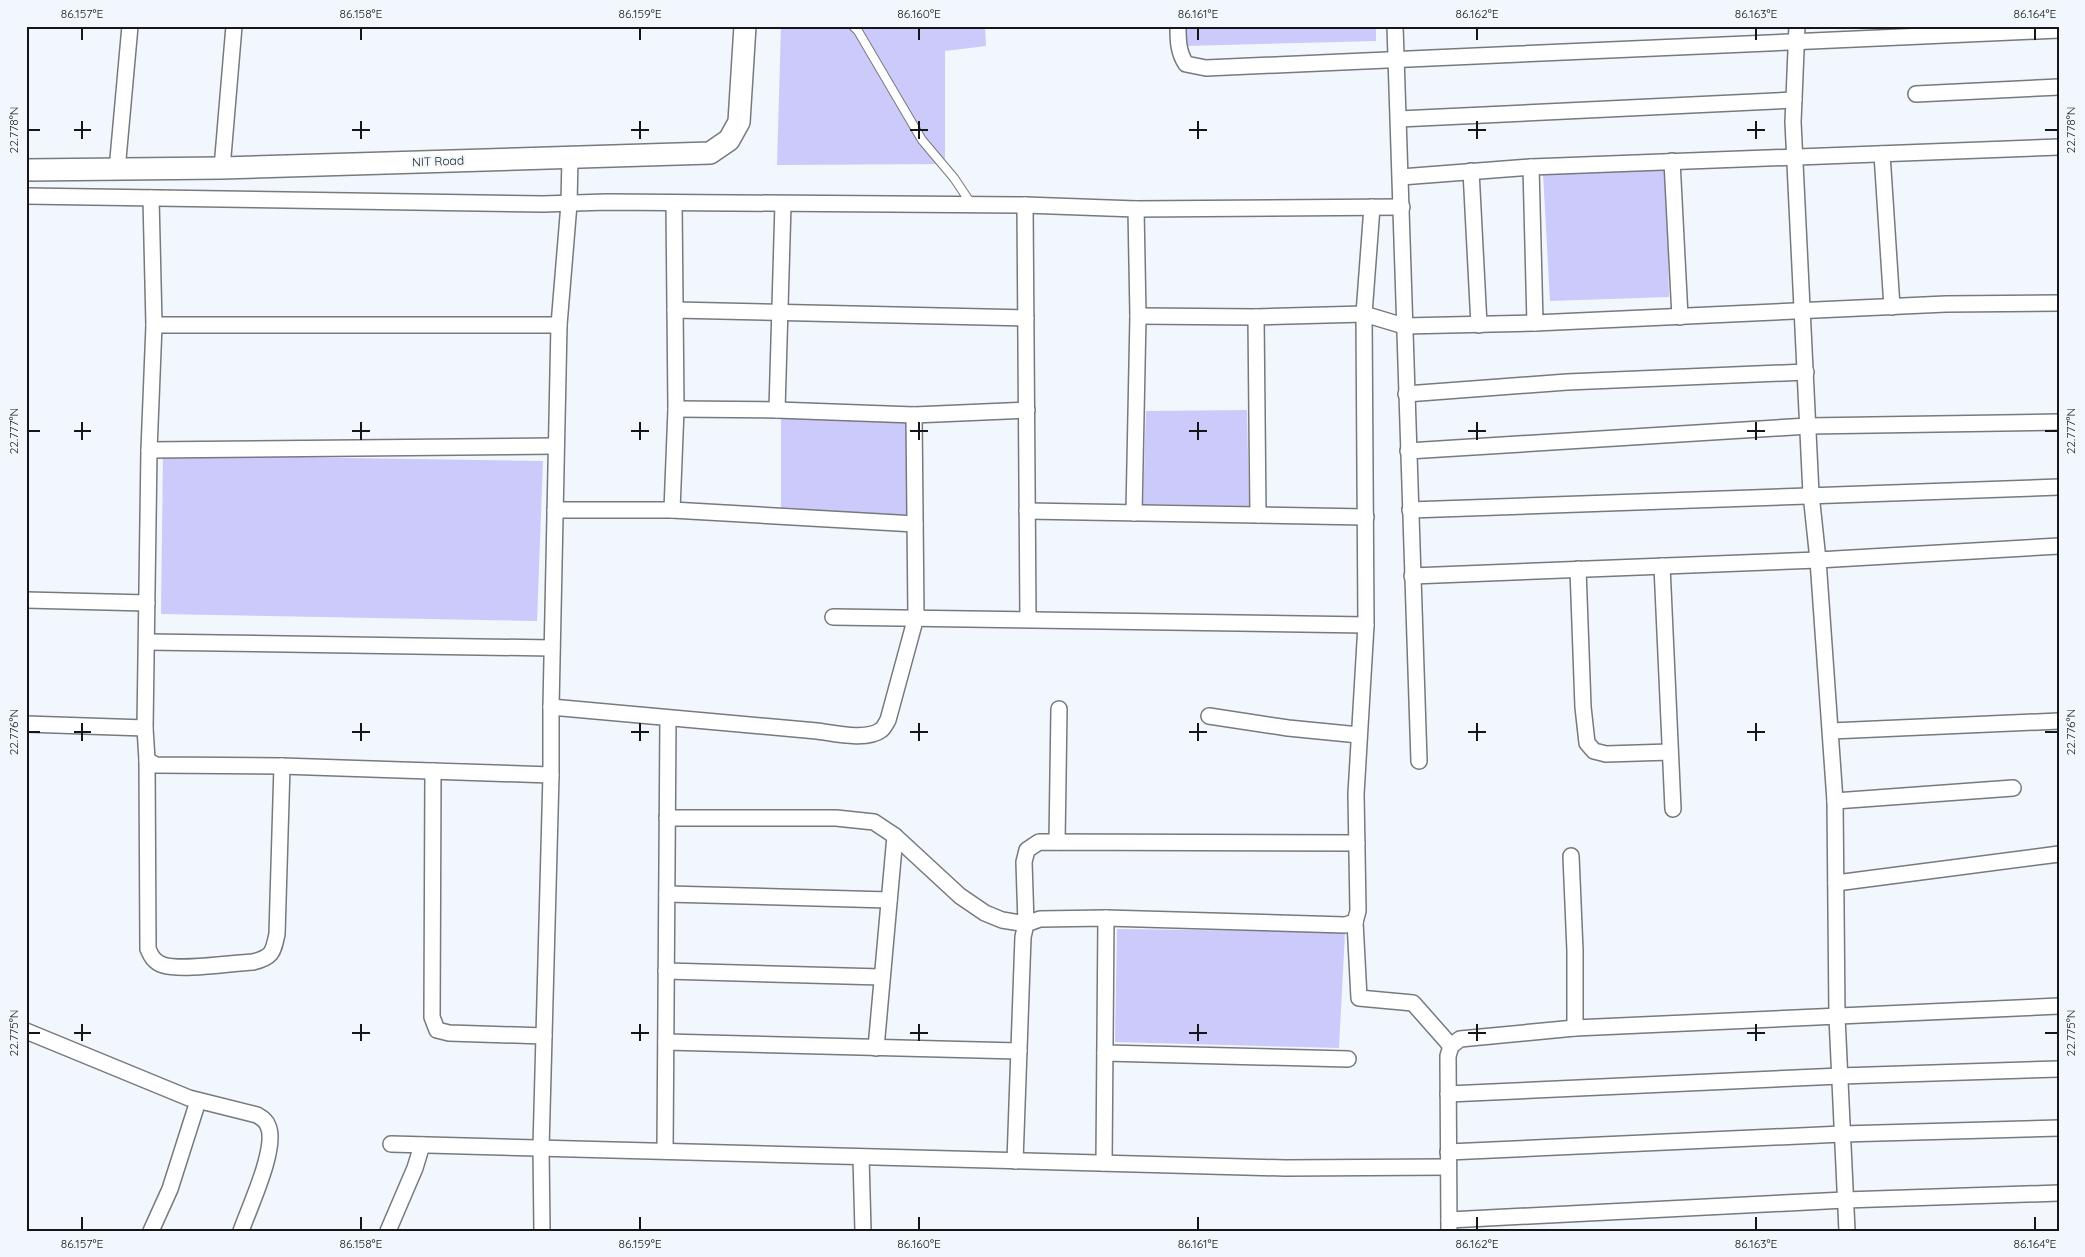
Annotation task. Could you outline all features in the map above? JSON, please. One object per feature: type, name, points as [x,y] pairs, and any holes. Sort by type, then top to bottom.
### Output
[{"type":"main road","name":"NIT Road","points":[[26,170],[222,168],[710,153],[729,140],[739,122],[745,26]]},
{"type":"street","points":[[117,170],[130,26]]},
{"type":"street","points":[[222,168],[234,26]]},
{"type":"street","points":[[1178,26],[1178,48],[1181,57],[1186,64],[1206,68],[1397,61],[1797,34],[2059,30]]},
{"type":"street","points":[[1395,26],[1419,761]]},
{"type":"street","points":[[1797,34],[1794,100],[1795,158],[1812,494],[1835,801],[1837,1017],[1847,1231]]},
{"type":"street","points":[[1916,94],[2059,87]]},
{"type":"street","points":[[1399,119],[1794,100]]},
{"type":"street","points":[[1401,177],[1531,167],[2059,147]]},
{"type":"street","points":[[1882,154],[1892,307]]},
{"type":"street","points":[[542,1231],[541,1148],[552,775],[551,708],[559,324],[569,204],[570,157]]},
{"type":"street","points":[[1672,161],[1680,317]]},
{"type":"street","points":[[1531,167],[1535,323]]},
{"type":"street","points":[[1471,172],[1479,324]]},
{"type":"street","points":[[26,196],[569,204],[607,202],[972,204],[1136,209],[1402,207]]},
{"type":"street","points":[[151,198],[154,326],[149,450],[145,728],[147,760],[148,949],[153,960],[163,965],[179,967],[253,962],[264,959],[272,952],[277,934],[282,766]]},
{"type":"street","points":[[672,510],[676,409],[674,203]]},
{"type":"street","points":[[777,410],[783,204]]},
{"type":"street","points":[[1025,205],[1028,619]]},
{"type":"street","points":[[1372,207],[1364,314],[1366,625],[1356,794],[1358,910],[1355,922],[1359,998],[1413,1004],[1451,1046]]},
{"type":"street","points":[[1134,513],[1138,316],[1136,209]]},
{"type":"street","points":[[1138,316],[1256,317],[1364,314],[1404,326],[1535,323],[1892,307],[2059,303]]},
{"type":"street","points":[[675,310],[1026,318]]},
{"type":"street","points":[[1256,317],[1258,515]]},
{"type":"street","points":[[154,326],[559,324]]},
{"type":"street","points":[[1406,394],[1567,382],[1806,372]]},
{"type":"street","points":[[676,409],[777,410],[914,415],[1027,410]]},
{"type":"street","points":[[551,708],[846,735],[867,735],[880,731],[888,720],[916,617],[914,415]]},
{"type":"street","points":[[1408,451],[1808,426],[2059,422]]},
{"type":"street","points":[[149,450],[556,446]]},
{"type":"street","points":[[1410,510],[1812,494],[2059,487]]},
{"type":"street","points":[[555,510],[672,510],[915,524]]},
{"type":"street","points":[[1027,511],[1366,517]]},
{"type":"street","points":[[1412,576],[1818,560],[2059,546]]},
{"type":"street","points":[[1662,566],[1673,808]]},
{"type":"street","points":[[1578,569],[1583,707],[1588,743],[1594,750],[1606,754],[1670,752]]},
{"type":"street","points":[[26,600],[147,603]]},
{"type":"street","points":[[833,617],[1366,625]]},
{"type":"street","points":[[147,642],[552,648]]},
{"type":"street","points":[[1057,842],[1059,709]]},
{"type":"street","points":[[1209,716],[1288,728],[1359,742]]},
{"type":"street","points":[[665,1152],[668,718]]},
{"type":"street","points":[[1831,731],[2059,721]]},
{"type":"street","points":[[26,724],[145,728]]},
{"type":"street","points":[[147,760],[156,765],[282,766],[552,775]]},
{"type":"street","points":[[433,771],[432,1017],[437,1030],[449,1033],[544,1036]]},
{"type":"street","points":[[1835,801],[2013,788]]},
{"type":"street","points":[[667,818],[859,820],[874,822],[895,836],[972,905],[1002,920],[1026,924],[1040,919],[1106,918],[1345,925],[1355,922]]},
{"type":"street","points":[[876,1048],[895,836]]},
{"type":"street","points":[[1015,1161],[1023,937],[1026,924],[1024,862],[1027,850],[1039,842],[1357,842]]},
{"type":"street","points":[[1836,875],[2059,854]]},
{"type":"street","points":[[1571,856],[1576,950],[1575,1028]]},
{"type":"street","points":[[667,894],[889,900]]},
{"type":"street","points":[[1104,1163],[1106,918]]},
{"type":"street","points":[[666,971],[882,977]]},
{"type":"street","points":[[2059,1006],[1575,1028],[1460,1039],[1451,1046],[1448,1056],[1449,1225],[1846,1200],[2059,1193]]},
{"type":"street","points":[[26,1031],[198,1101],[257,1115],[263,1119],[269,1126],[270,1150],[241,1231]]},
{"type":"street","points":[[666,1042],[1019,1051]]},
{"type":"street","points":[[1105,1053],[1348,1059]]},
{"type":"street","points":[[1448,1094],[1840,1076],[2059,1069]]},
{"type":"street","points":[[151,1231],[170,1189],[198,1101]]},
{"type":"street","points":[[391,1144],[1285,1168],[1448,1160],[1842,1134],[2059,1128]]},
{"type":"street","points":[[388,1231],[415,1168],[422,1145]]},
{"type":"street","points":[[861,1157],[863,1231]]},
{"type":"lane","points":[[853,26],[858,31],[922,140],[954,178],[972,204]]},
{"type":"shaded area","points":[[781,26],[985,26],[986,46],[945,51],[945,164],[777,165]]},
{"type":"shaded area","points":[[1185,26],[1376,26],[1376,41],[1185,46]]},
{"type":"shaded area","points":[[1666,166],[1669,297],[1550,301],[1543,173]]},
{"type":"shaded area","points":[[1247,410],[1249,506],[1143,504],[1146,411]]},
{"type":"shaded area","points":[[781,415],[907,421],[907,515],[781,510]]},
{"type":"shaded area","points":[[163,455],[543,461],[537,621],[161,614]]},
{"type":"shaded area","points":[[1117,929],[1345,932],[1339,1048],[1115,1042]]}]
